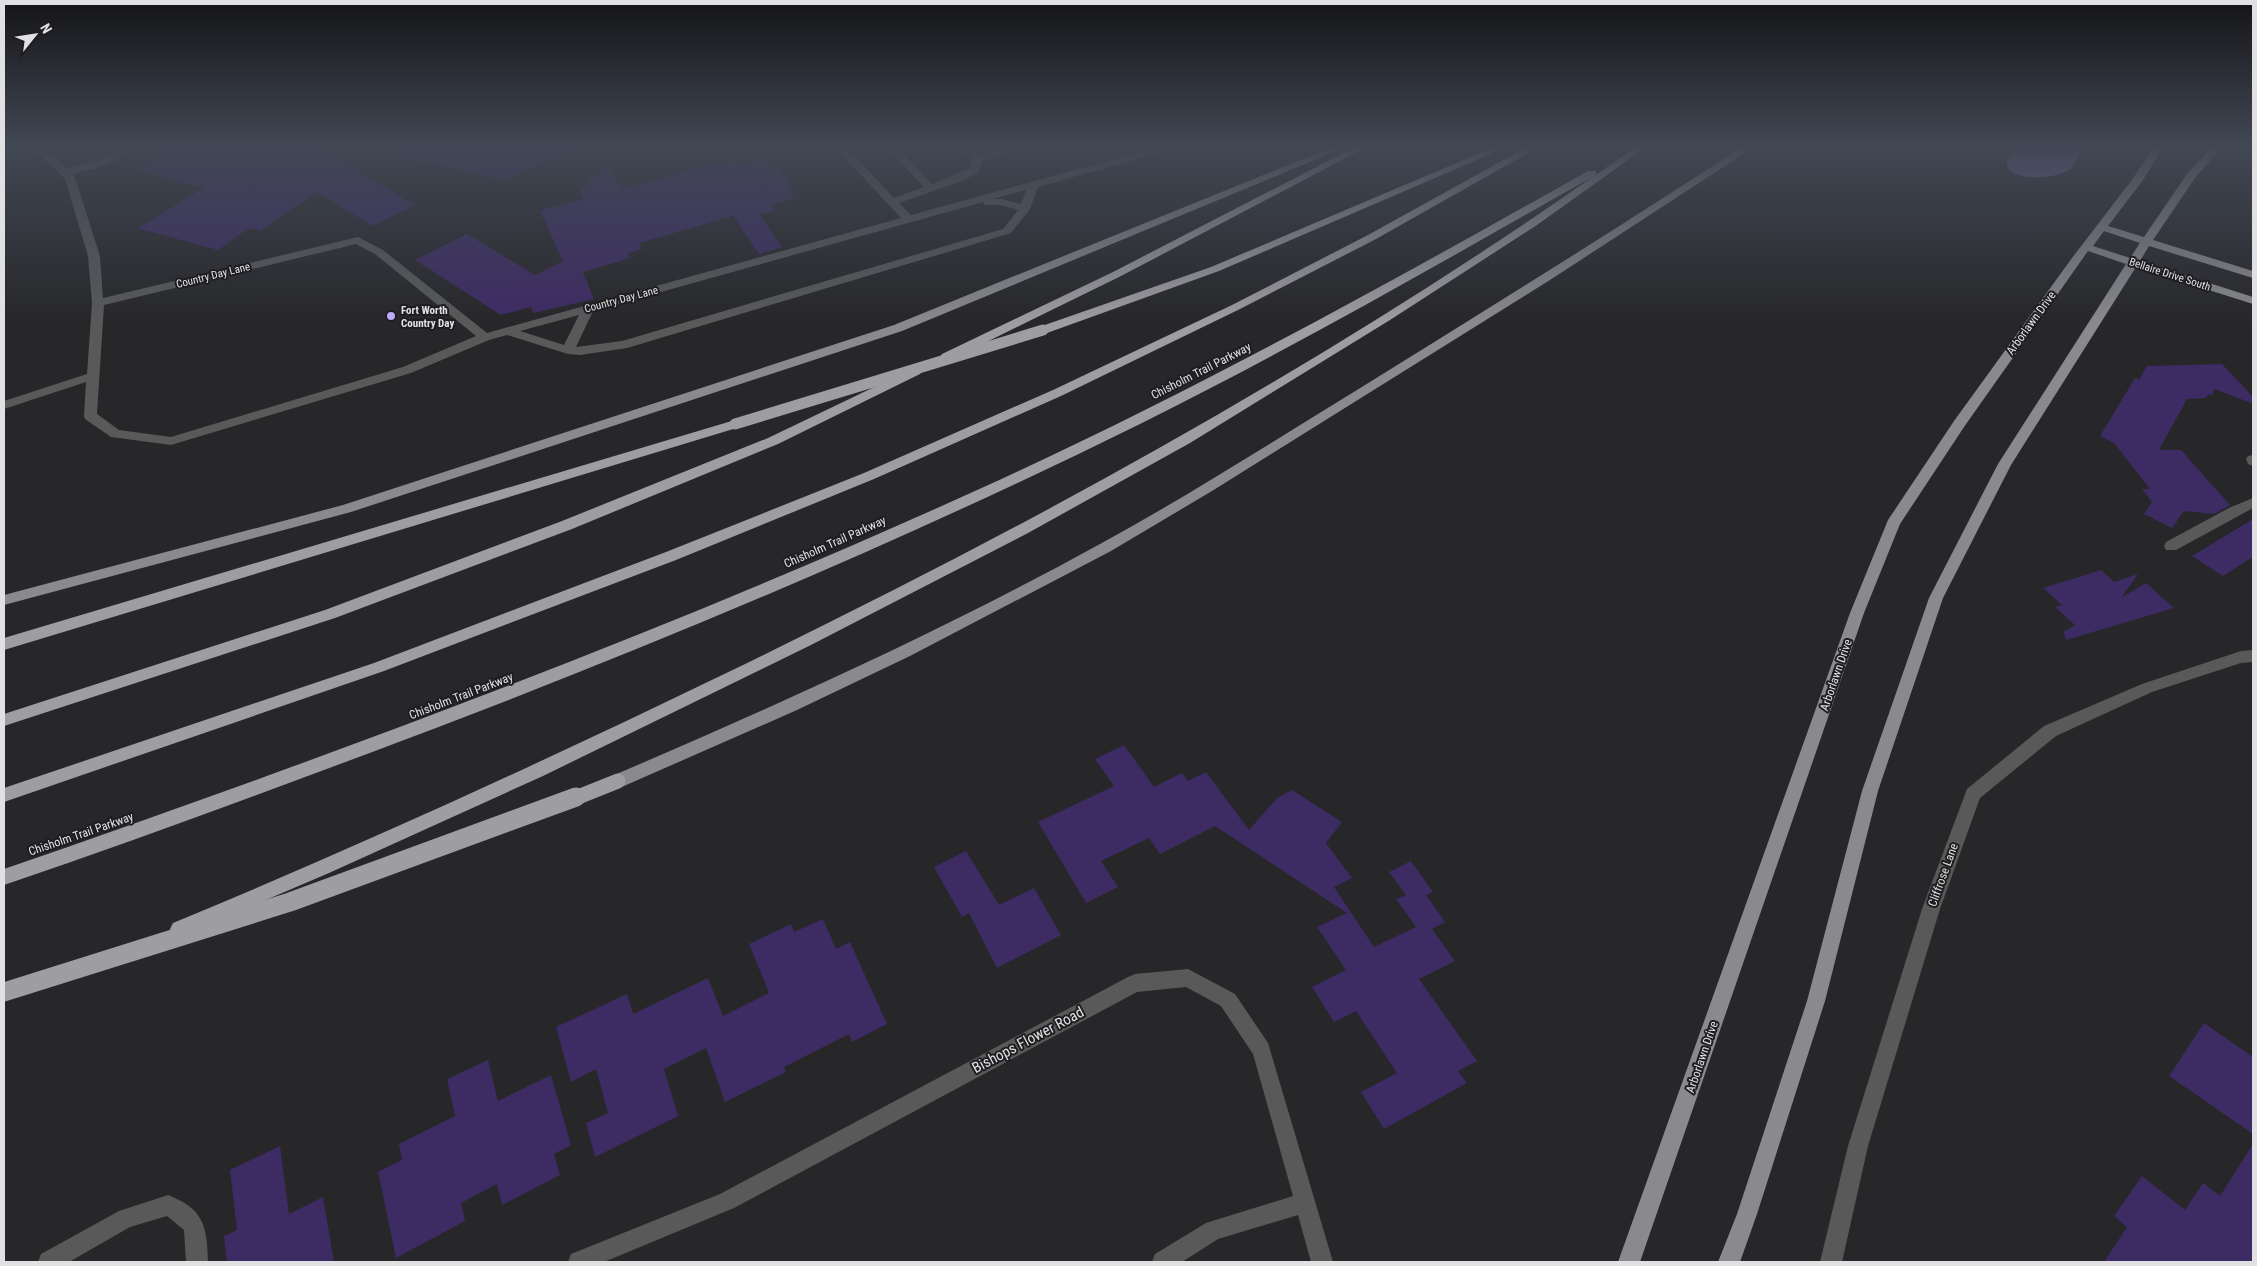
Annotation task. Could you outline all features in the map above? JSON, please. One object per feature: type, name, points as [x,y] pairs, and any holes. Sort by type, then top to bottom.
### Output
[{"type":"highway","points":[[4,720],[330,614],[567,525],[773,441],[1117,274],[1248,206]]},
{"type":"highway","points":[[4,644],[1043,330],[1215,269],[1363,206]]},
{"type":"highway","points":[[4,795],[452,640],[671,556],[869,476],[1057,393],[1236,307],[1428,206]]},
{"type":"highway","name":"Chisholm Trail Parkway","points":[[4,877],[416,729],[723,607],[850,553],[1097,440],[1283,347],[1535,206]]},
{"type":"highway","points":[[4,1000],[293,882],[591,746],[828,630],[1014,534],[1187,439],[1362,332],[1560,206]]},
{"type":"highway","points":[[4,992],[290,902],[510,823],[618,781]]},
{"type":"main road","points":[[4,600],[346,509],[898,328],[1196,206]]},
{"type":"main road","points":[[618,781],[837,685],[936,637],[1081,561],[1195,495],[1572,262],[1658,206]]},
{"type":"main road","name":"Arborlawn Drive","points":[[1629,1262],[1857,613],[1892,523],[1959,424],[2117,206]]},
{"type":"main road","points":[[1729,1262],[1747,1214],[1816,1001],[1870,791],[1936,598],[2005,464],[2170,206]]},
{"type":"main road","name":"Bellaire Drive South","points":[[2101,227],[2253,275]]},
{"type":"main road","name":"Bellaire Drive South","points":[[2086,247],[2253,301]]},
{"type":"street","points":[[79,206],[94,256],[98,303],[90,416],[116,434],[171,442],[407,370],[485,337]]},
{"type":"street","points":[[896,206],[909,220]]},
{"type":"street","name":"Country Day Lane","points":[[98,303],[358,240],[379,252],[485,337],[959,206]]},
{"type":"street","points":[[956,207],[963,206]]},
{"type":"street","points":[[1012,206],[1025,209]]},
{"type":"street","points":[[507,331],[568,350],[580,351],[623,345],[1007,231],[1017,222],[1026,206]]},
{"type":"street","points":[[568,350],[588,308]]},
{"type":"street","points":[[4,405],[93,376]]},
{"type":"street","points":[[2170,546],[2234,511],[2253,503]]},
{"type":"street","name":"Cliffrose Lane","points":[[1831,1262],[1858,1146],[1931,909],[1973,794],[2050,731],[2147,688],[2241,656],[2253,656]]},
{"type":"street","name":"Bishops Flower Road","points":[[579,1262],[726,1201],[1135,983],[1188,978],[1228,1000],[1261,1050],[1322,1262]]},
{"type":"street","points":[[1163,1262],[1213,1230],[1305,1203]]},
{"type":"street","points":[[49,1262],[126,1218],[168,1205],[185,1214],[194,1225],[197,1262]]},
{"type":"building","points":[[174,206],[296,206],[260,231],[249,228],[218,250],[137,228]]},
{"type":"building","points":[[340,206],[413,206],[373,226]]},
{"type":"building","points":[[558,206],[772,206],[775,211],[760,215],[782,247],[759,254],[733,216],[639,243],[642,249],[628,253],[630,258],[583,272],[594,299],[533,313],[531,307],[501,315],[415,260],[467,234],[535,275],[563,261],[540,211]]},
{"type":"building","points":[[2222,364],[2253,397],[2253,404],[2215,389],[2212,395],[2208,395],[2206,398],[2187,399],[2159,450],[2181,450],[2230,505],[2214,514],[2184,511],[2172,528],[2144,514],[2152,502],[2142,489],[2150,489],[2114,443],[2100,436],[2135,378],[2139,380],[2147,366]]},
{"type":"building","points":[[2253,519],[2253,557],[2223,576],[2192,556]]},
{"type":"building","points":[[2101,570],[2114,582],[2138,574],[2121,598],[2146,583],[2174,608],[2066,640],[2063,632],[2075,625],[2055,607],[2062,605],[2043,588]]},
{"type":"building","points":[[1124,745],[1154,787],[1182,773],[1188,781],[1206,772],[1249,830],[1277,798],[1292,790],[1342,822],[1326,843],[1352,878],[1334,887],[1374,947],[1416,927],[1396,899],[1406,895],[1389,872],[1411,861],[1433,892],[1426,895],[1445,922],[1432,929],[1455,961],[1419,979],[1477,1061],[1458,1071],[1467,1083],[1384,1129],[1361,1092],[1397,1073],[1356,1011],[1334,1022],[1312,987],[1346,970],[1317,927],[1347,913],[1215,826],[1160,854],[1149,838],[1101,861],[1118,887],[1086,903],[1038,822],[1114,786],[1095,759]]},
{"type":"building","points":[[966,851],[999,905],[1034,888],[1061,935],[997,968],[969,913],[962,917],[934,867]]},
{"type":"building","points":[[823,919],[836,949],[850,942],[887,1024],[852,1042],[849,1034],[784,1067],[786,1072],[725,1102],[706,1048],[664,1069],[678,1116],[595,1157],[586,1123],[608,1113],[596,1069],[571,1082],[556,1027],[627,994],[633,1014],[708,978],[723,1016],[769,993],[749,944],[791,924],[794,932]]},
{"type":"building","points":[[2204,1023],[2253,1057],[2253,1134],[2169,1076]]},
{"type":"building","points":[[488,1060],[498,1101],[551,1075],[571,1145],[554,1154],[560,1175],[502,1205],[497,1184],[461,1203],[465,1221],[396,1258],[378,1172],[402,1160],[399,1144],[455,1116],[447,1079]]},
{"type":"building","points":[[2253,1144],[2253,1262],[2104,1262],[2127,1227],[2114,1216],[2142,1176],[2185,1210],[2203,1183],[2220,1196]]},
{"type":"building","points":[[280,1146],[289,1214],[323,1197],[334,1262],[227,1262],[224,1236],[237,1230],[230,1170]]},
{"type":"place","name":"Fort Worth Country Day","points":[[391,316]]}]
